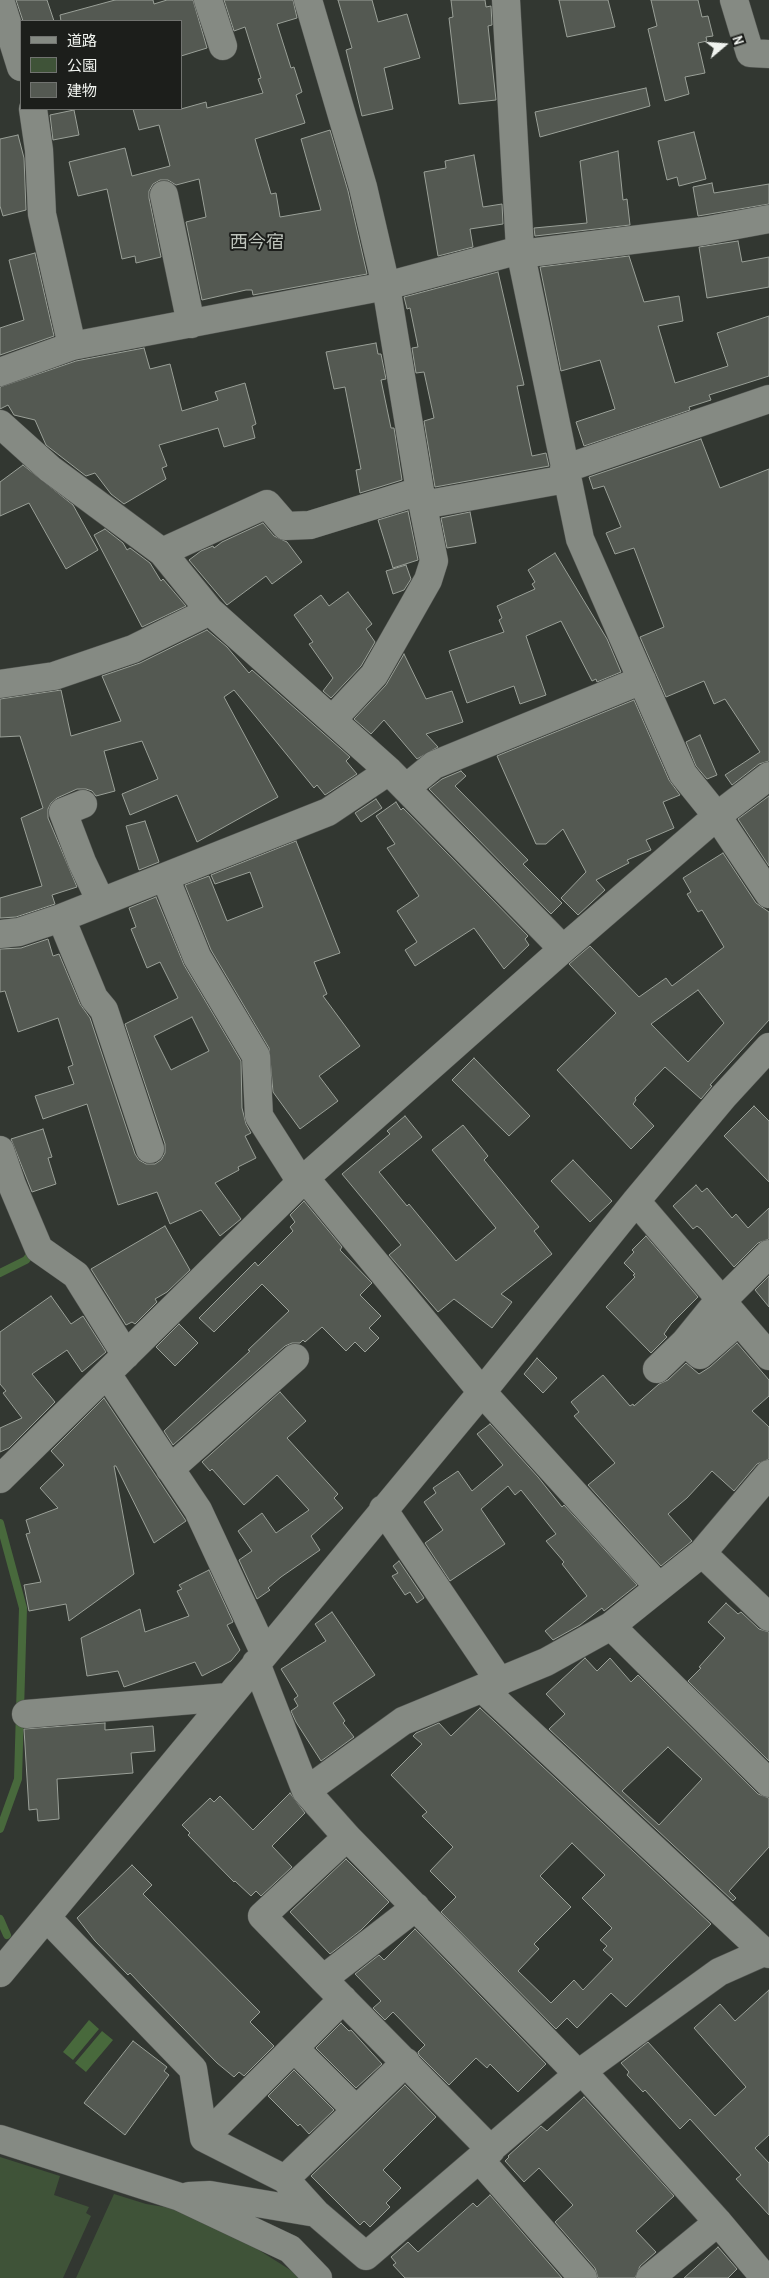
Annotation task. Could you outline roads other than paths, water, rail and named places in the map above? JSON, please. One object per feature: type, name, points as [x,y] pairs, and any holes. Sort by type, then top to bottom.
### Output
[{"type":"street","points":[[0,0],[20,63]]},
{"type":"street","points":[[208,0],[223,46]]},
{"type":"street","points":[[308,0],[363,187],[386,286],[421,498],[434,561],[428,580],[374,675],[332,720]]},
{"type":"street","points":[[506,0],[521,252],[565,474],[580,539],[683,774],[717,816],[769,894]]},
{"type":"street","points":[[734,0],[750,53],[769,54]]},
{"type":"street","points":[[34,110],[40,150],[42,214],[72,346]]},
{"type":"street","points":[[164,195],[191,324]]},
{"type":"street","points":[[0,372],[72,346],[386,286],[521,252],[704,231],[769,219]]},
{"type":"street","points":[[162,552],[267,504],[286,526],[310,524],[421,498],[565,474],[769,399]]},
{"type":"street","points":[[0,424],[50,469],[162,552],[210,611],[397,780],[562,949]]},
{"type":"street","points":[[0,684],[54,676],[133,648],[210,611]]},
{"type":"street","points":[[0,934],[19,932],[61,918],[165,877],[328,812],[397,780],[642,680]]},
{"type":"street","points":[[0,1479],[303,1180],[562,949],[717,816],[769,776]]},
{"type":"street","points":[[83,804],[63,812],[82,862],[101,902]]},
{"type":"street","points":[[165,877],[197,957],[256,1056],[259,1116],[303,1180],[482,1392],[659,1588]]},
{"type":"street","points":[[61,918],[94,998],[104,1010],[150,1149]]},
{"type":"street","points":[[0,1973],[482,1392],[636,1201],[724,1096],[769,1046]]},
{"type":"street","points":[[0,1150],[12,1185],[40,1249],[76,1275],[126,1356]]},
{"type":"street","points":[[636,1201],[769,1356]]},
{"type":"street","points":[[657,1369],[685,1342],[720,1299],[729,1294],[769,1254]]},
{"type":"street","points":[[685,1342],[700,1355],[739,1321]]},
{"type":"street","points":[[170,1469],[295,1358]]},
{"type":"street","points":[[107,1374],[198,1510],[260,1658],[306,1791],[347,1837],[580,2073],[718,2222],[765,2278]]},
{"type":"street","points":[[306,1791],[403,1721],[546,1662],[610,1626],[702,1553],[769,1474]]},
{"type":"street","points":[[204,2138],[285,2179],[316,2213],[366,2256],[580,2073],[719,1972],[766,1953],[491,1686],[383,1509]]},
{"type":"street","points":[[702,1553],[769,1617]]},
{"type":"street","points":[[610,1626],[769,1784]]},
{"type":"street","points":[[26,1714],[228,1697]]},
{"type":"street","points":[[347,1837],[262,1916],[406,2062],[486,2155],[583,2278]]},
{"type":"street","points":[[323,1979],[416,1907]]},
{"type":"street","points":[[47,1918],[193,2069],[204,2138]]},
{"type":"street","points":[[204,2138],[344,1999]]},
{"type":"street","points":[[294,2048],[356,2110]]},
{"type":"street","points":[[285,2179],[406,2062]]},
{"type":"street","points":[[0,2139],[180,2197],[290,2248],[318,2278]]},
{"type":"street","points":[[180,2197],[210,2195],[316,2213]]},
{"type":"street","points":[[650,2278],[718,2222]]},
{"type":"waterway","points":[[0,1273],[26,1260],[30,1255]]},
{"type":"waterway","points":[[0,1523],[23,1608],[18,1779],[0,1829]]},
{"type":"waterway","points":[[0,1919],[7,1935]]},
{"type":"district","name":"西今宿","points":[[257,243]]}]
